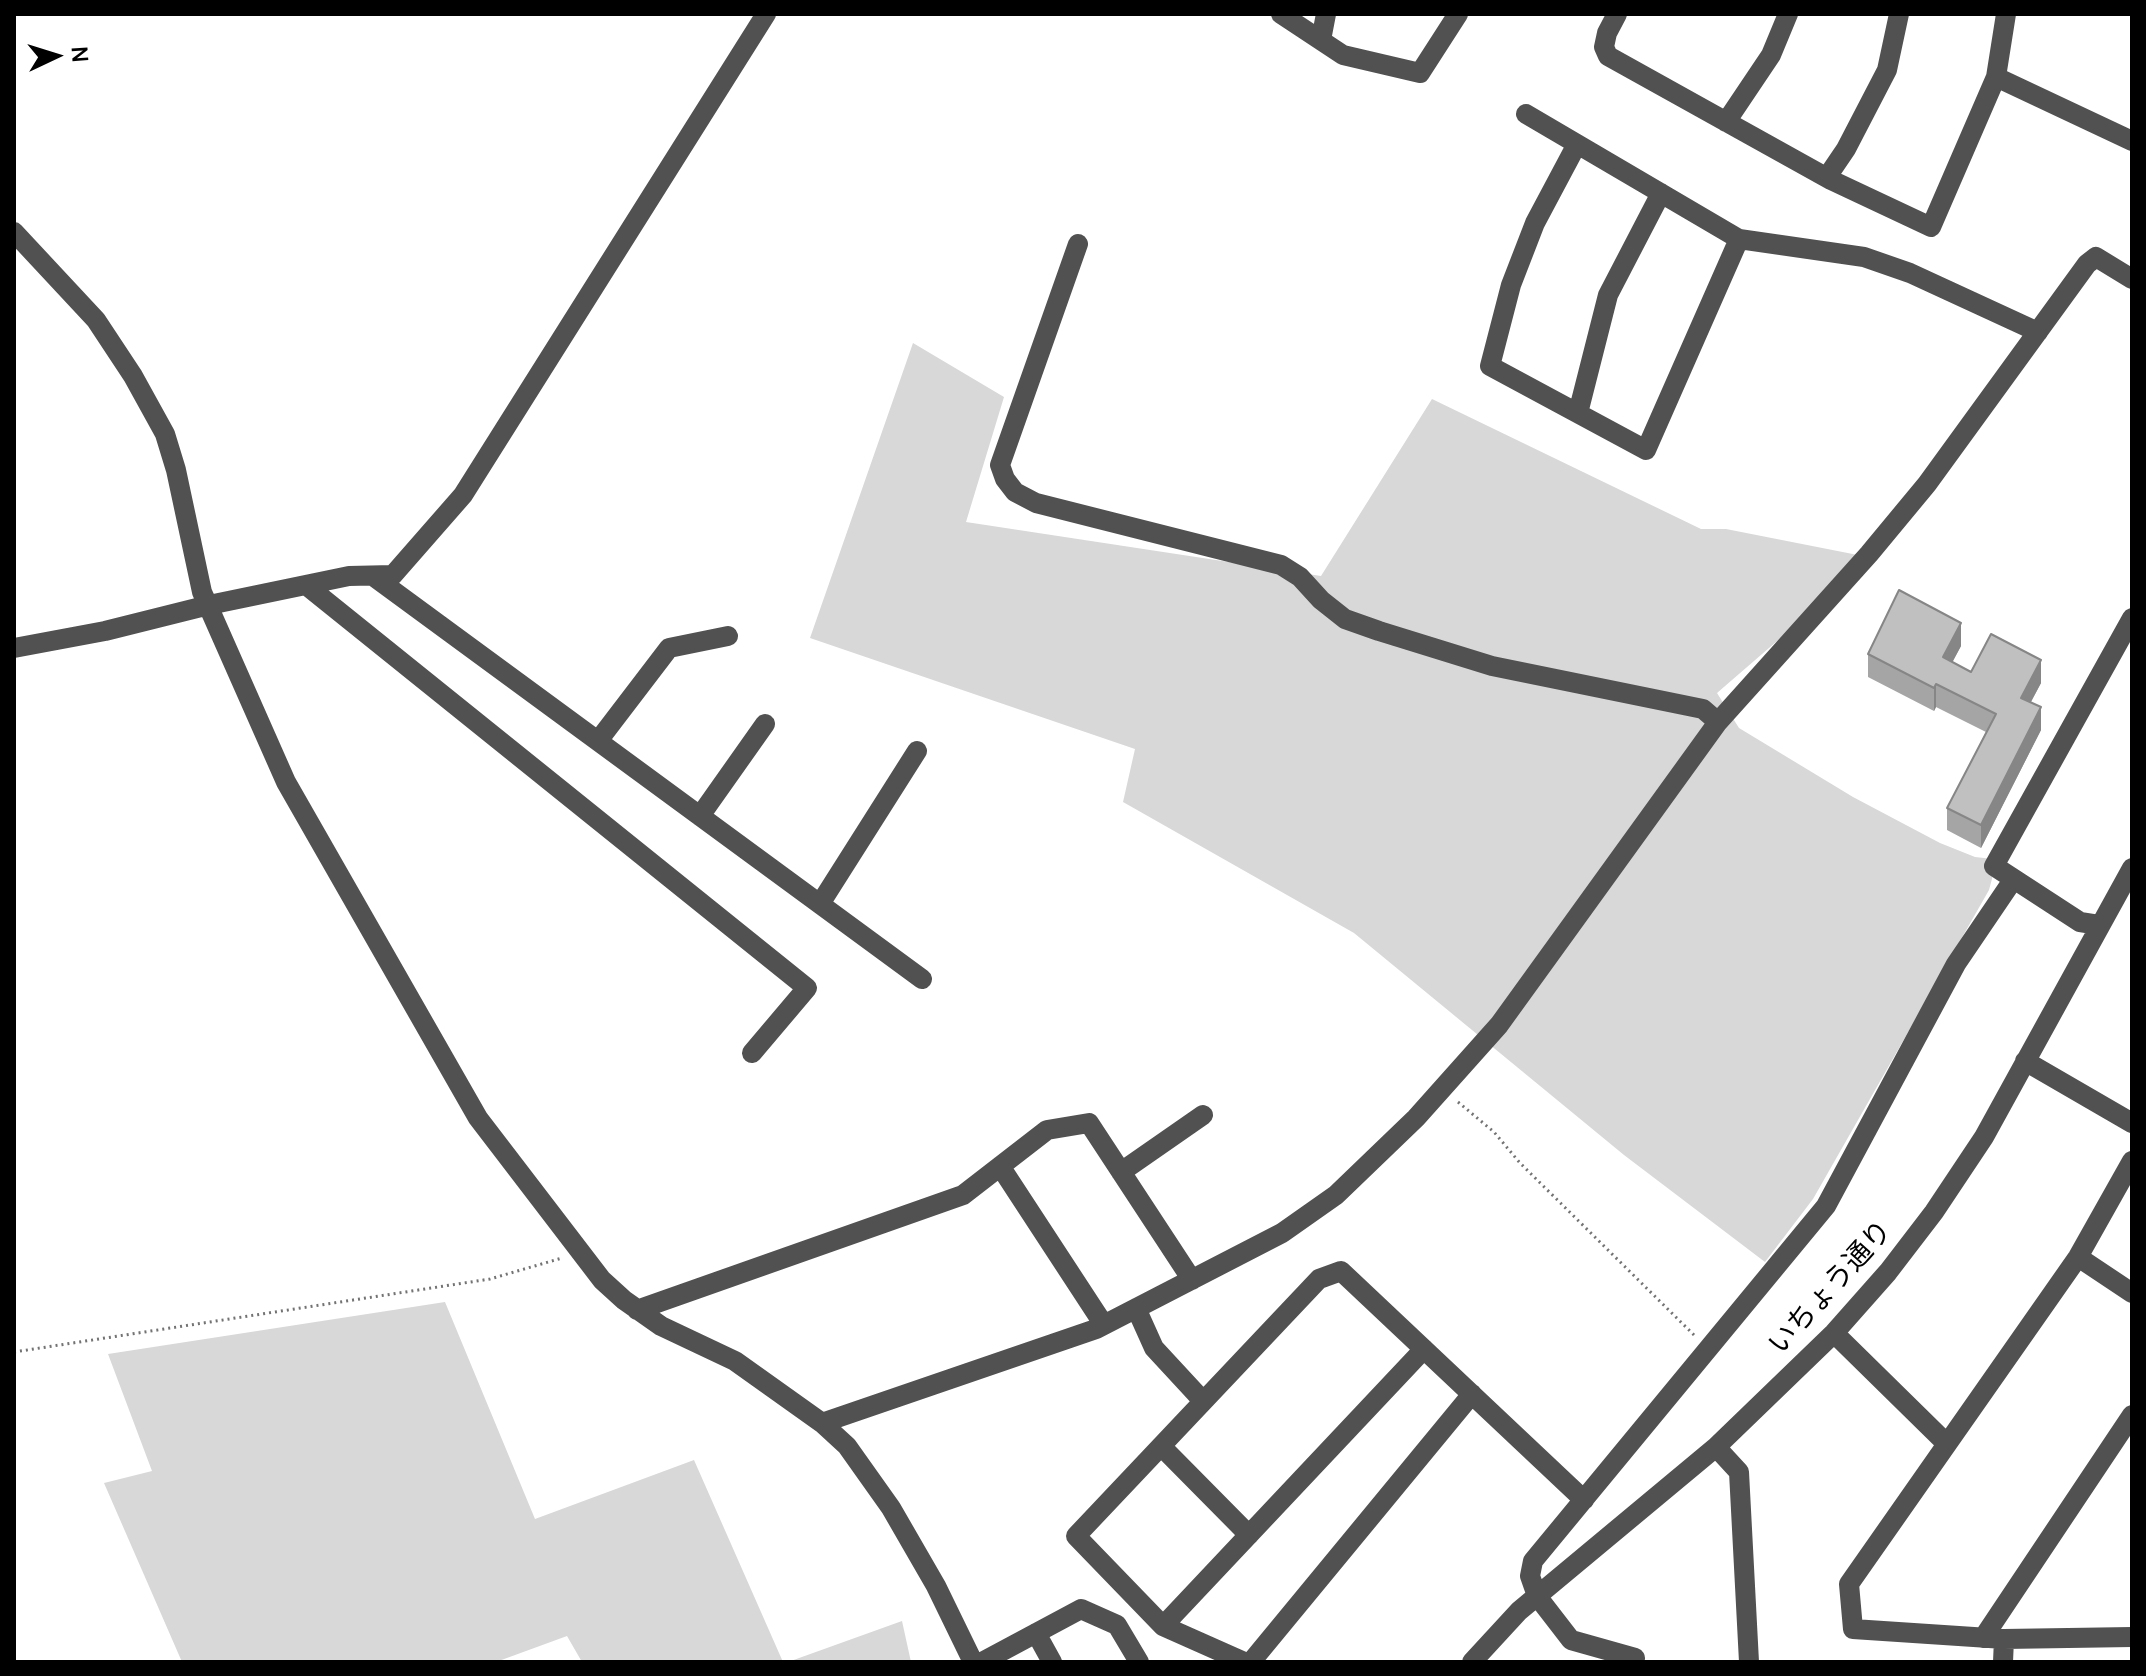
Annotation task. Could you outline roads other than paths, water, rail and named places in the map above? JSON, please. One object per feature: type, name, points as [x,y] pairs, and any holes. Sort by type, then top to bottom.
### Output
[{"type":"street","points":[[14,648],[105,631],[209,605],[349,576],[393,575],[463,495],[766,14]]},
{"type":"street","points":[[1281,14],[1343,55],[1420,73],[1458,14]]},
{"type":"street","points":[[1321,40],[1326,14]]},
{"type":"street","points":[[1617,14],[1607,33],[1604,47],[1608,56],[1827,177],[1931,227],[1996,77],[2006,14]]},
{"type":"street","points":[[1726,122],[1771,55],[1788,14]]},
{"type":"street","points":[[1827,177],[1846,149],[1887,70],[1899,14]]},
{"type":"street","points":[[1996,77],[2132,141]]},
{"type":"street","points":[[1526,114],[1739,239],[1864,257],[1910,273],[2038,332]]},
{"type":"street","points":[[1577,144],[1535,223],[1516,272],[1490,366],[1646,450],[1739,239]]},
{"type":"street","points":[[1578,413],[1608,295],[1661,193]]},
{"type":"street","points":[[14,232],[96,320],[133,376],[165,434],[176,470],[202,592],[286,782],[478,1118],[602,1280],[661,1326],[735,1361],[822,1423],[847,1446],[891,1508],[936,1586],[973,1662]]},
{"type":"street","points":[[1078,244],[1000,465],[1005,479],[1015,492],[1049,507],[1281,565],[1300,577],[1321,600],[1345,619],[1379,631],[1492,666],[1703,709],[1718,722]]},
{"type":"street","points":[[822,1423],[1104,1325],[1282,1233],[1336,1195],[1416,1118],[1499,1025],[1718,722],[1869,554],[1927,484],[2087,264],[2096,257],[2132,279]]},
{"type":"street","points":[[373,576],[922,979]]},
{"type":"street","points":[[306,585],[807,988],[752,1053]]},
{"type":"street","points":[[2099,925],[2080,922],[1994,866],[2132,618]]},
{"type":"street","points":[[598,741],[669,648],[728,636]]},
{"type":"street","points":[[700,816],[765,724]]},
{"type":"street","points":[[820,904],[917,751]]},
{"type":"street","name":"いちょう通り","points":[[1472,1662],[1519,1611],[1716,1447],[1834,1333],[1888,1272],[1934,1212],[1984,1137],[2132,868]]},
{"type":"street","points":[[1634,1662],[1635,1658],[1571,1640],[1537,1596],[1530,1576],[1533,1561],[1826,1206],[1956,964],[2013,880]]},
{"type":"street","points":[[2025,1061],[2132,1123]]},
{"type":"street","points":[[1121,1172],[1203,1115]]},
{"type":"street","points":[[637,1310],[963,1195],[1047,1130],[1089,1123],[1192,1280]]},
{"type":"street","points":[[2132,1161],[2078,1257],[1849,1584],[1853,1629],[1994,1638],[2132,1637]]},
{"type":"street","points":[[1000,1166],[1104,1325]]},
{"type":"street","points":[[2078,1257],[2132,1293]]},
{"type":"street","points":[[1244,1662],[1163,1626],[1076,1536],[1319,1279],[1341,1271],[1584,1500]]},
{"type":"street","points":[[1136,1308],[1154,1348],[1203,1401]]},
{"type":"street","points":[[1834,1333],[1947,1444]]},
{"type":"street","points":[[1163,1626],[1424,1349]]},
{"type":"street","points":[[1251,1662],[1472,1394]]},
{"type":"street","points":[[1994,1638],[2132,1415]]},
{"type":"street","points":[[1161,1446],[1249,1535]]},
{"type":"street","points":[[1716,1447],[1739,1472],[1749,1662]]},
{"type":"street","points":[[982,1662],[1081,1609],[1117,1625],[1139,1662]]},
{"type":"street","points":[[1036,1633],[1052,1662]]},
{"type":"street","points":[[1994,1638],[2003,1662]]}]
